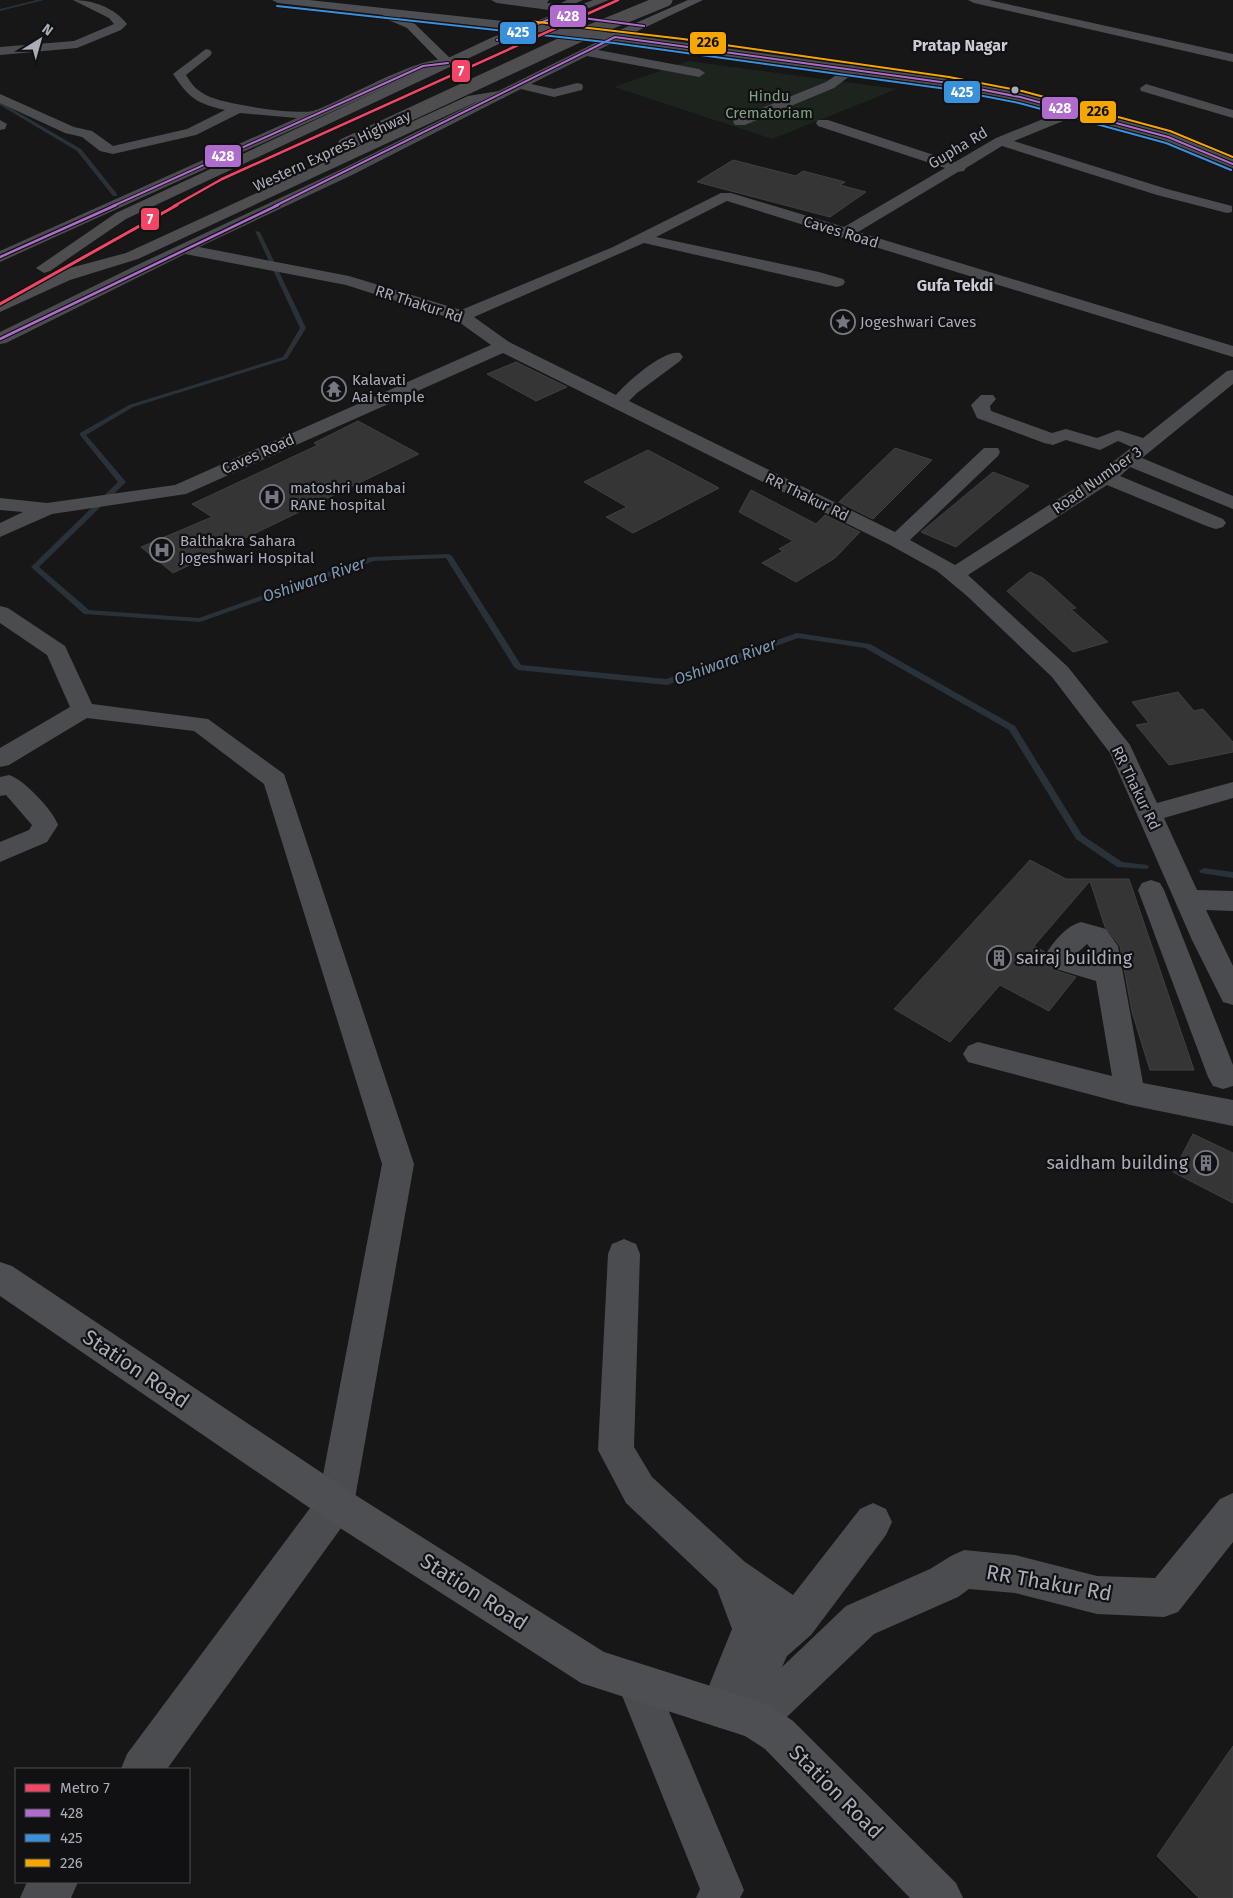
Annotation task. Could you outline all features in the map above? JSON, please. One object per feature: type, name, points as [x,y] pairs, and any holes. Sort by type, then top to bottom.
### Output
[{"type":"highway","points":[[411,75],[448,63],[528,27],[558,11],[574,5],[603,0]]},
{"type":"highway","name":"Western Express Highway","points":[[0,287],[597,14],[633,0]]},
{"type":"highway","name":"Western Express Highway","points":[[0,307],[583,34],[666,0]]},
{"type":"highway","points":[[44,268],[122,216],[386,87]]},
{"type":"highway","points":[[66,276],[132,256],[473,99],[499,95]]},
{"type":"main road","points":[[278,0],[615,37],[948,83],[1020,97],[1168,137],[1233,164]]},
{"type":"main road","points":[[615,37],[697,0]]},
{"type":"main road","points":[[486,4],[558,11],[638,26],[930,68],[993,79],[1121,109],[1233,146]]},
{"type":"main road","points":[[372,10],[411,26],[448,63]]},
{"type":"main road","name":"Station Road","points":[[0,1278],[336,1504],[595,1669],[738,1714],[779,1735],[941,1898]]},
{"type":"street","points":[[0,51],[77,44],[92,36],[117,28],[121,24],[113,16],[79,0]]},
{"type":"street","points":[[498,0],[538,2],[558,11]]},
{"type":"street","points":[[974,0],[1233,58]]},
{"type":"street","points":[[0,339],[183,249],[347,172],[615,37]]},
{"type":"street","points":[[586,52],[699,73]]},
{"type":"street","points":[[206,53],[179,74],[190,91],[214,103],[238,109],[310,115]]},
{"type":"street","points":[[740,122],[830,85],[851,69]]},
{"type":"street","points":[[0,257],[310,115],[386,87],[411,75]]},
{"type":"street","points":[[519,85],[554,93],[577,87]]},
{"type":"street","points":[[1146,88],[1233,114]]},
{"type":"street","points":[[0,98],[70,130],[87,134],[105,148],[114,150],[191,132],[238,109]]},
{"type":"street","name":"Gupha Rd","points":[[843,234],[903,197],[959,168],[1001,141],[1077,112],[1095,103]]},
{"type":"street","points":[[823,123],[959,168]]},
{"type":"street","points":[[1001,141],[1162,192],[1227,209]]},
{"type":"street","name":"Caves Road","points":[[462,316],[643,238],[726,196],[843,234],[997,278],[1233,352]]},
{"type":"street","points":[[643,238],[681,248],[803,272],[837,282]]},
{"type":"street","name":"RR Thakur Rd","points":[[183,249],[311,272],[348,281],[462,316],[503,346],[897,541],[954,575],[975,591],[1060,672],[1121,751],[1188,900],[1233,994]]},
{"type":"street","name":"Caves Road","points":[[0,504],[47,509],[179,490],[503,346]]},
{"type":"street","points":[[618,403],[631,389],[674,357]]},
{"type":"street","name":"Road Number 3","points":[[954,575],[1106,477],[1228,384]]},
{"type":"street","points":[[987,399],[980,405],[983,414],[1051,439],[1069,435],[1100,444],[1113,434],[1146,446]]},
{"type":"street","points":[[897,541],[992,452]]},
{"type":"street","points":[[1130,460],[1233,503]]},
{"type":"street","points":[[1106,477],[1216,523]]},
{"type":"street","points":[[0,531],[47,509]]},
{"type":"street","points":[[0,613],[57,651],[83,710]]},
{"type":"street","points":[[0,759],[83,710],[200,724],[275,780],[398,1164],[378,1283],[336,1504],[143,1768]]},
{"type":"street","points":[[0,853],[38,836],[45,825],[44,821],[3,782]]},
{"type":"street","points":[[1149,814],[1233,790]]},
{"type":"street","points":[[1151,890],[1224,1077]]},
{"type":"street","points":[[1188,900],[1233,901]]},
{"type":"street","points":[[1182,969],[1220,968]]},
{"type":"street","points":[[1109,974],[1130,1093]]},
{"type":"street","points":[[978,1054],[1130,1093],[1233,1113]]},
{"type":"street","points":[[624,1254],[616,1450],[639,1490],[731,1576],[797,1620]]},
{"type":"street","name":"RR Thakur Rd","points":[[738,1714],[860,1620],[944,1583],[964,1569],[1014,1574],[1097,1595],[1164,1598],[1233,1512]]},
{"type":"street","points":[[738,1714],[773,1642],[797,1620],[873,1522]]},
{"type":"street","points":[[731,1576],[752,1629],[738,1714]]},
{"type":"street","points":[[637,1683],[722,1890],[718,1898]]},
{"type":"street","points":[[42,1898],[55,1883]]},
{"type":"green space","name":"Hindu Crematoriam","points":[[688,61],[897,89],[772,139],[614,87]]},
{"type":"building","points":[[733,160],[796,176],[803,171],[845,182],[840,185],[866,192],[830,217],[697,182]]},
{"type":"building","points":[[516,362],[567,387],[536,401],[487,374]]},
{"type":"building","points":[[358,421],[419,454],[173,573],[141,547],[212,517],[192,504],[318,445],[314,443]]},
{"type":"building","points":[[895,448],[932,460],[873,519],[839,502]]},
{"type":"building","points":[[648,450],[719,488],[633,533],[606,517],[627,507],[584,482]]},
{"type":"building","points":[[993,472],[1029,486],[956,547],[921,532]]},
{"type":"building","points":[[751,490],[816,524],[825,515],[860,532],[835,558],[796,582],[762,563],[783,551],[779,549],[793,541],[739,512]]},
{"type":"building","points":[[1030,572],[1043,578],[1076,608],[1071,609],[1108,642],[1073,652],[1007,591]]},
{"type":"building","points":[[1178,692],[1194,711],[1203,709],[1233,742],[1233,752],[1169,765],[1136,725],[1149,723],[1132,702]]},
{"type":"building","name":"sairaj building","points":[[1030,860],[1066,879],[1129,879],[1194,1070],[1150,1070],[1132,1012],[1120,946],[1105,927],[1090,881],[1034,946],[1045,952],[1044,955],[1054,970],[1076,977],[1049,1011],[1000,985],[950,1042],[894,1009]]},
{"type":"building","name":"saidham building","points":[[1193,1134],[1233,1153],[1233,1203],[1173,1172]]},
{"type":"building","points":[[1233,1746],[1233,1898],[1199,1898],[1157,1856]]},
{"type":"waterway","name":"Oshiwara River","points":[[0,10],[42,0]]},
{"type":"waterway","name":"Oshiwara River","points":[[0,103],[79,150],[115,195]]},
{"type":"waterway","name":"Oshiwara River","points":[[257,232],[303,328],[285,358],[131,406],[82,434],[122,482],[35,567],[87,612],[200,620],[373,559],[448,556],[518,667],[667,682],[797,635],[867,646],[1012,728],[1079,837],[1120,865],[1144,867]]},
{"type":"waterway","name":"Oshiwara River","points":[[1204,871],[1233,875]]},
{"type":"metro line","name":"7","points":[[0,304],[222,179],[618,0]]},
{"type":"transit line","name":"425","points":[[277,6],[614,43],[947,89],[1019,103],[1166,143],[1231,170]]},
{"type":"transit line","name":"428","points":[[497,40],[560,15],[644,26]]},
{"type":"transit line","name":"226","points":[[529,21],[683,39],[949,77],[1022,91],[1170,131],[1233,157]]},
{"type":"transit line","name":"428","points":[[0,339],[141,269],[347,172],[615,37],[948,83],[1020,97],[1168,137],[1233,164]]},
{"type":"transit line","name":"428","points":[[0,257],[423,66],[448,63]]},
{"type":"place","name":"Jogeshwari Caves","points":[[843,322]]},
{"type":"place","name":"Kalavati Aai temple","points":[[334,389]]},
{"type":"place","name":"matoshri umabai RANE hospital","points":[[272,497]]},
{"type":"place","name":"Balthakra Sahara Jogeshwari Hospital","points":[[162,550]]},
{"type":"place","name":"sairaj building","points":[[999,958]]},
{"type":"place","name":"saidham building","points":[[1206,1163]]},
{"type":"district","name":"Pratap Nagar","points":[[960,45]]},
{"type":"district","name":"Gufa Tekdi","points":[[955,285]]}]
